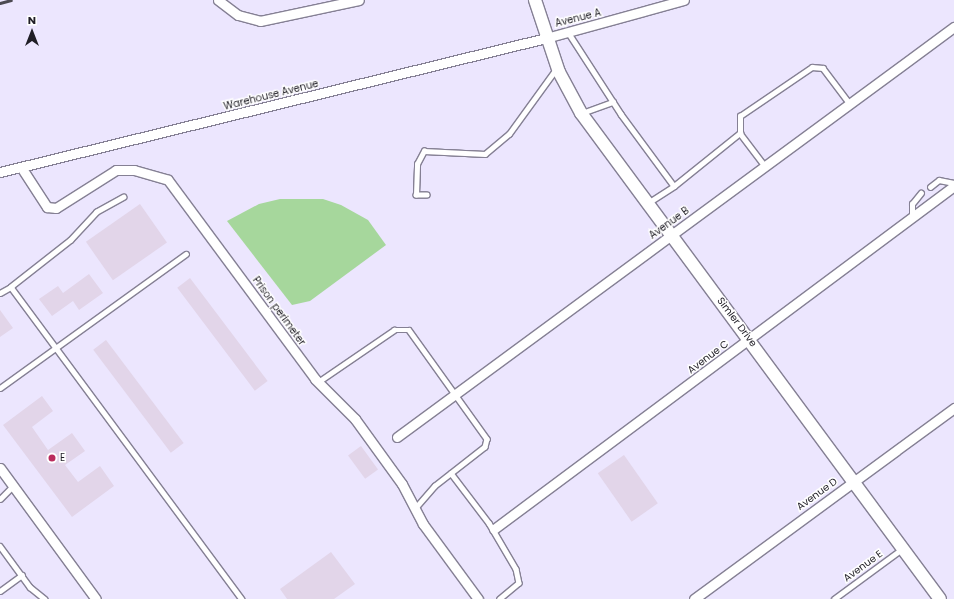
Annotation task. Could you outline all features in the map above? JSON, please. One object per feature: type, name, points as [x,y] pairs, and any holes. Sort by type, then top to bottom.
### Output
[{"type":"street","points":[[218,0],[238,15],[260,21],[359,0]]},
{"type":"street","name":"Simler Drive","points":[[535,0],[546,38],[557,67],[581,113],[750,339],[852,482],[940,599]]},
{"type":"street","name":"Avenue A","points":[[546,38],[684,0]]},
{"type":"street","name":"Avenue B","points":[[397,437],[954,27]]},
{"type":"street","name":"Warehouse Avenue","points":[[0,172],[546,38]]},
{"type":"street","name":"Prison perimeter","points":[[22,167],[47,207],[56,208],[116,170],[134,170],[168,180],[318,382],[355,419],[416,508],[423,524],[478,599]]},
{"type":"street","name":"Avenue C","points":[[494,529],[912,218],[954,185]]},
{"type":"street","name":"Avenue D","points":[[694,599],[954,408]]},
{"type":"street","points":[[0,468],[96,599]]},
{"type":"lane","points":[[568,32],[613,102],[674,186]]},
{"type":"lane","points":[[427,195],[416,195],[417,164],[424,151],[485,154],[509,134],[557,67]]},
{"type":"lane","points":[[765,166],[740,133],[740,116],[812,67],[823,68],[850,104]]},
{"type":"lane","points":[[581,113],[613,102]]},
{"type":"lane","points":[[648,203],[674,186],[740,133]]},
{"type":"lane","points":[[930,187],[939,180],[954,185]]},
{"type":"lane","points":[[912,218],[912,204],[921,193]]},
{"type":"lane","points":[[0,293],[11,287],[71,240],[97,212],[124,197]]},
{"type":"lane","points":[[0,388],[186,254]]},
{"type":"lane","points":[[11,287],[242,599]]},
{"type":"lane","points":[[318,382],[399,328],[409,330],[487,439],[485,447],[451,473],[416,508]]},
{"type":"lane","points":[[451,473],[494,529],[516,569],[519,583],[500,599]]},
{"type":"lane","points":[[0,498],[13,486]]},
{"type":"lane","points":[[0,546],[22,575],[45,599]]},
{"type":"lane","name":"Avenue E","points":[[834,599],[902,549]]},
{"type":"lane","points":[[0,591],[22,575]]},
{"type":"shaded area","points":[[0,0],[954,0],[954,599],[0,599]]},
{"type":"green space","points":[[280,199],[323,199],[341,205],[368,220],[386,245],[310,301],[292,305],[227,221],[259,204]]},
{"type":"building","points":[[140,204],[167,243],[113,280],[86,242]]},
{"type":"building","points":[[89,274],[103,293],[79,310],[73,301],[52,316],[39,299],[58,286],[63,293]]},
{"type":"building","points":[[190,278],[268,381],[255,391],[177,288]]},
{"type":"building","points":[[0,310],[13,328],[0,337]]},
{"type":"building","points":[[106,340],[184,443],[171,453],[93,350]]},
{"type":"building","name":"E","points":[[42,396],[53,411],[32,427],[48,450],[72,433],[85,451],[65,465],[78,482],[100,466],[114,486],[72,517],[3,425]]},
{"type":"building","points":[[361,446],[378,469],[365,479],[348,455]]},
{"type":"building","points":[[624,455],[658,503],[632,522],[598,473]]},
{"type":"building","points":[[331,552],[355,584],[334,599],[287,599],[280,589]]},
{"type":"railway","points":[[0,3],[11,0]]},
{"type":"place","name":"E","points":[[52,458]]}]
